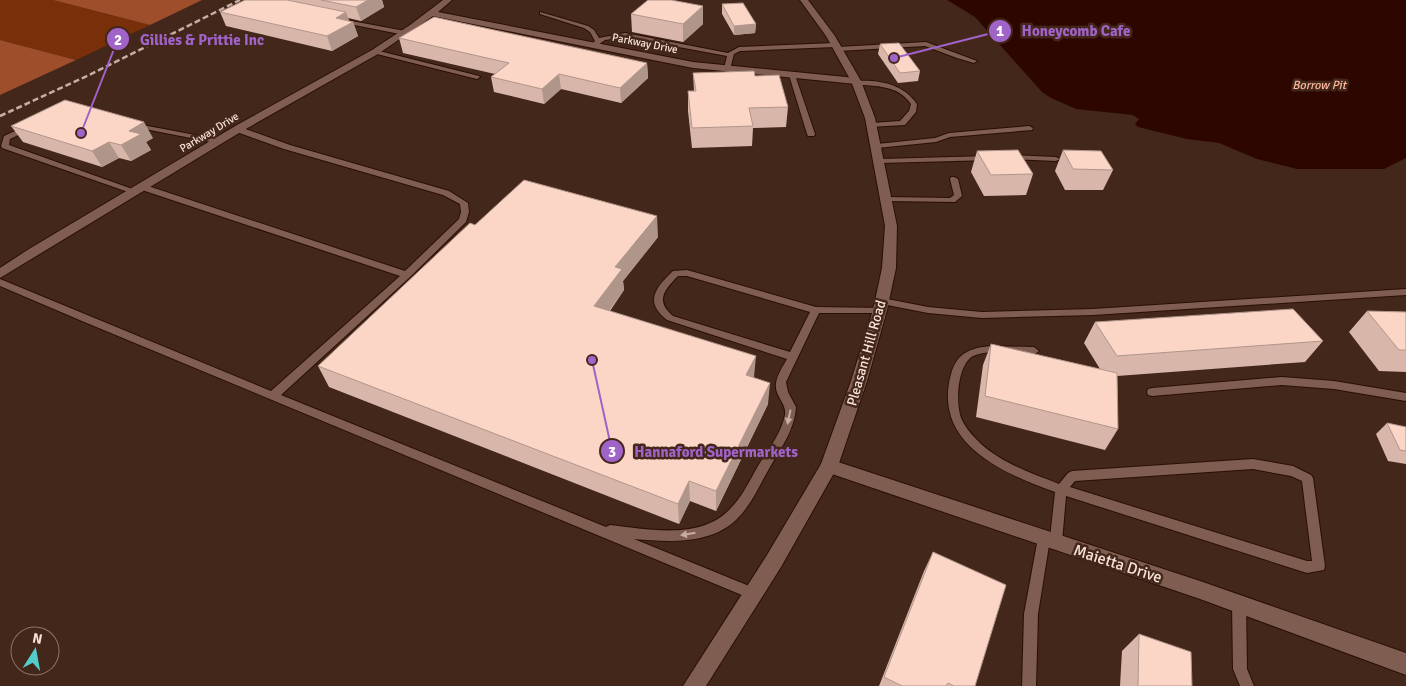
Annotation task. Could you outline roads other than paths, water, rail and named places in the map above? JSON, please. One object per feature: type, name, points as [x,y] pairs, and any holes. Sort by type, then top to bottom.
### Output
[{"type":"street","name":"Parkway Drive","points":[[0,274],[216,141],[375,52],[405,33],[448,0]]},
{"type":"street","name":"Pleasant Hill Road","points":[[694,686],[754,594],[829,466],[849,412],[881,305],[889,268],[891,226],[872,125],[857,82],[837,47],[804,0]]},
{"type":"street","name":"Parkway Drive","points":[[431,13],[693,66],[857,82]]},
{"type":"street","name":"Maietta Drive","points":[[829,466],[1239,604],[1406,664]]},
{"type":"lane","points":[[542,13],[586,27],[596,35],[595,46]]},
{"type":"lane","points":[[331,19],[405,33]]},
{"type":"lane","points":[[476,32],[487,24]]},
{"type":"lane","points":[[595,46],[615,35],[630,35],[730,55]]},
{"type":"lane","points":[[727,69],[730,55],[735,51],[749,47],[926,44],[960,58],[974,61]]},
{"type":"lane","points":[[375,52],[477,77]]},
{"type":"lane","points":[[792,75],[811,134]]},
{"type":"lane","points":[[857,82],[872,82],[885,85],[904,93],[914,104],[912,112],[902,122],[872,125]]},
{"type":"lane","points":[[39,123],[7,138],[5,146],[407,275]]},
{"type":"lane","points":[[128,123],[216,141]]},
{"type":"lane","points":[[876,146],[936,140],[949,135],[1028,128]]},
{"type":"lane","points":[[237,129],[288,147],[446,193],[464,203],[465,212],[462,220],[407,275],[273,396]]},
{"type":"lane","points":[[1006,157],[1056,159]]},
{"type":"lane","points":[[880,161],[996,158]]},
{"type":"lane","points":[[887,199],[952,200],[958,196],[954,180]]},
{"type":"lane","points":[[793,357],[670,318],[662,312],[659,306],[658,295],[663,285],[676,273],[687,273],[816,310],[881,305],[982,315],[1093,312],[1249,300],[1406,292]]},
{"type":"lane","points":[[0,282],[754,594]]},
{"type":"lane","points":[[601,531],[677,535],[701,532],[730,518],[747,496],[788,425],[791,407],[782,394],[780,385],[816,310]]},
{"type":"lane","points":[[1029,686],[1031,614],[1061,490],[1072,476],[1253,464],[1293,471],[1307,478],[1319,566],[1307,567],[1061,490],[1008,468],[980,450],[957,422],[953,401],[955,376],[960,360],[968,353],[984,350],[1034,351]]},
{"type":"lane","points":[[1152,392],[1282,381],[1334,385],[1406,397]]},
{"type":"lane","points":[[1239,604],[1240,669],[1247,686]]},
{"type":"water","name":"Borrow Pit","points":[[947,0],[1406,0],[1406,158],[1384,169],[1297,169],[1257,159],[1219,143],[1187,139],[1138,127],[1135,124],[1139,119],[1133,115],[1076,109],[1042,92],[975,17]]},
{"type":"railway","points":[[0,116],[85,77],[240,0]]},
{"type":"place","name":"Honeycomb Cafe","points":[[894,58]]},
{"type":"place","name":"Gillies & Prittie Inc","points":[[81,133]]},
{"type":"place","name":"Hannaford Supermarkets","points":[[592,360]]}]
